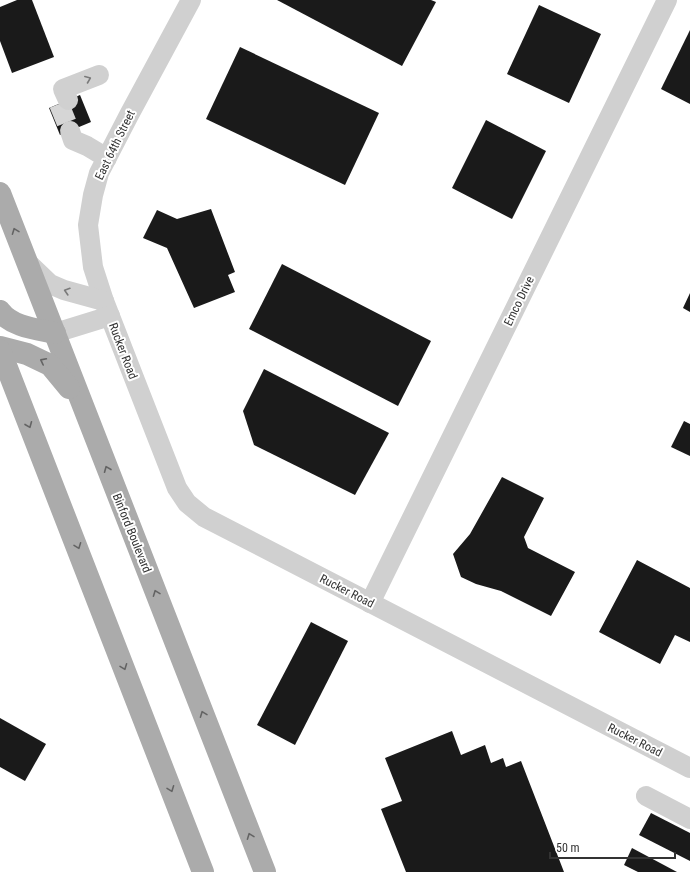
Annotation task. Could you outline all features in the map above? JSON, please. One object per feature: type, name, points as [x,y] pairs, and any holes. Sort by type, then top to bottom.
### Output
[{"type":"main road","name":"Binford Boulevard","points":[[0,193],[55,333],[79,400],[265,872]]},
{"type":"main road","points":[[0,311],[3,315],[26,328],[55,333]]},
{"type":"main road","points":[[0,349],[28,354],[50,365],[79,400]]},
{"type":"main road","points":[[0,349],[63,507],[203,872]]},
{"type":"street","name":"East 64th Street","points":[[107,309],[94,267],[88,225],[94,189],[107,158],[191,0]]},
{"type":"street","name":"Emco Drive","points":[[370,603],[667,0]]},
{"type":"street","points":[[64,98],[99,75]]},
{"type":"street","points":[[74,129],[73,140],[107,158]]},
{"type":"street","points":[[27,262],[50,284],[107,309]]},
{"type":"street","name":"Rucker Road","points":[[55,333],[107,309],[166,465],[177,488],[187,502],[204,516],[690,768]]},
{"type":"street","points":[[0,381],[17,394]]},
{"type":"street","points":[[646,796],[690,819]]},
{"type":"building","points":[[17,0],[32,0],[54,57],[12,73],[0,41],[0,7]]},
{"type":"building","points":[[277,0],[431,0],[436,2],[402,66]]},
{"type":"building","points":[[539,5],[601,34],[569,103],[507,74]]},
{"type":"building","points":[[690,30],[690,104],[661,89]]},
{"type":"building","points":[[240,47],[379,113],[345,185],[206,119]]},
{"type":"building","points":[[80,95],[91,122],[60,135],[49,108]]},
{"type":"building","points":[[486,120],[546,151],[512,219],[452,188]]},
{"type":"building","points":[[211,209],[235,272],[228,275],[235,292],[194,308],[167,248],[143,238],[157,210],[177,219]]},
{"type":"building","points":[[282,264],[431,341],[398,406],[249,329]]},
{"type":"building","points":[[690,293],[690,312],[683,308]]},
{"type":"building","points":[[264,369],[389,433],[355,495],[254,445],[243,411]]},
{"type":"building","points":[[684,421],[690,424],[690,456],[671,447]]},
{"type":"building","points":[[502,477],[544,498],[524,537],[528,548],[575,572],[551,616],[501,591],[476,584],[461,577],[453,554],[470,534]]},
{"type":"building","points":[[637,560],[690,588],[690,642],[675,635],[660,664],[599,632]]},
{"type":"building","points":[[311,622],[348,641],[295,745],[257,725]]},
{"type":"building","points":[[0,718],[46,744],[25,781],[0,767]]},
{"type":"building","points":[[452,731],[461,755],[485,745],[491,763],[503,758],[506,767],[521,761],[564,872],[406,872],[381,809],[402,801],[385,758]]},
{"type":"building","points":[[651,813],[690,833],[690,861],[639,835]]},
{"type":"building","points":[[632,848],[677,872],[638,872],[624,865]]},
{"type":"tunnel","points":[[59,104],[70,131]]}]
